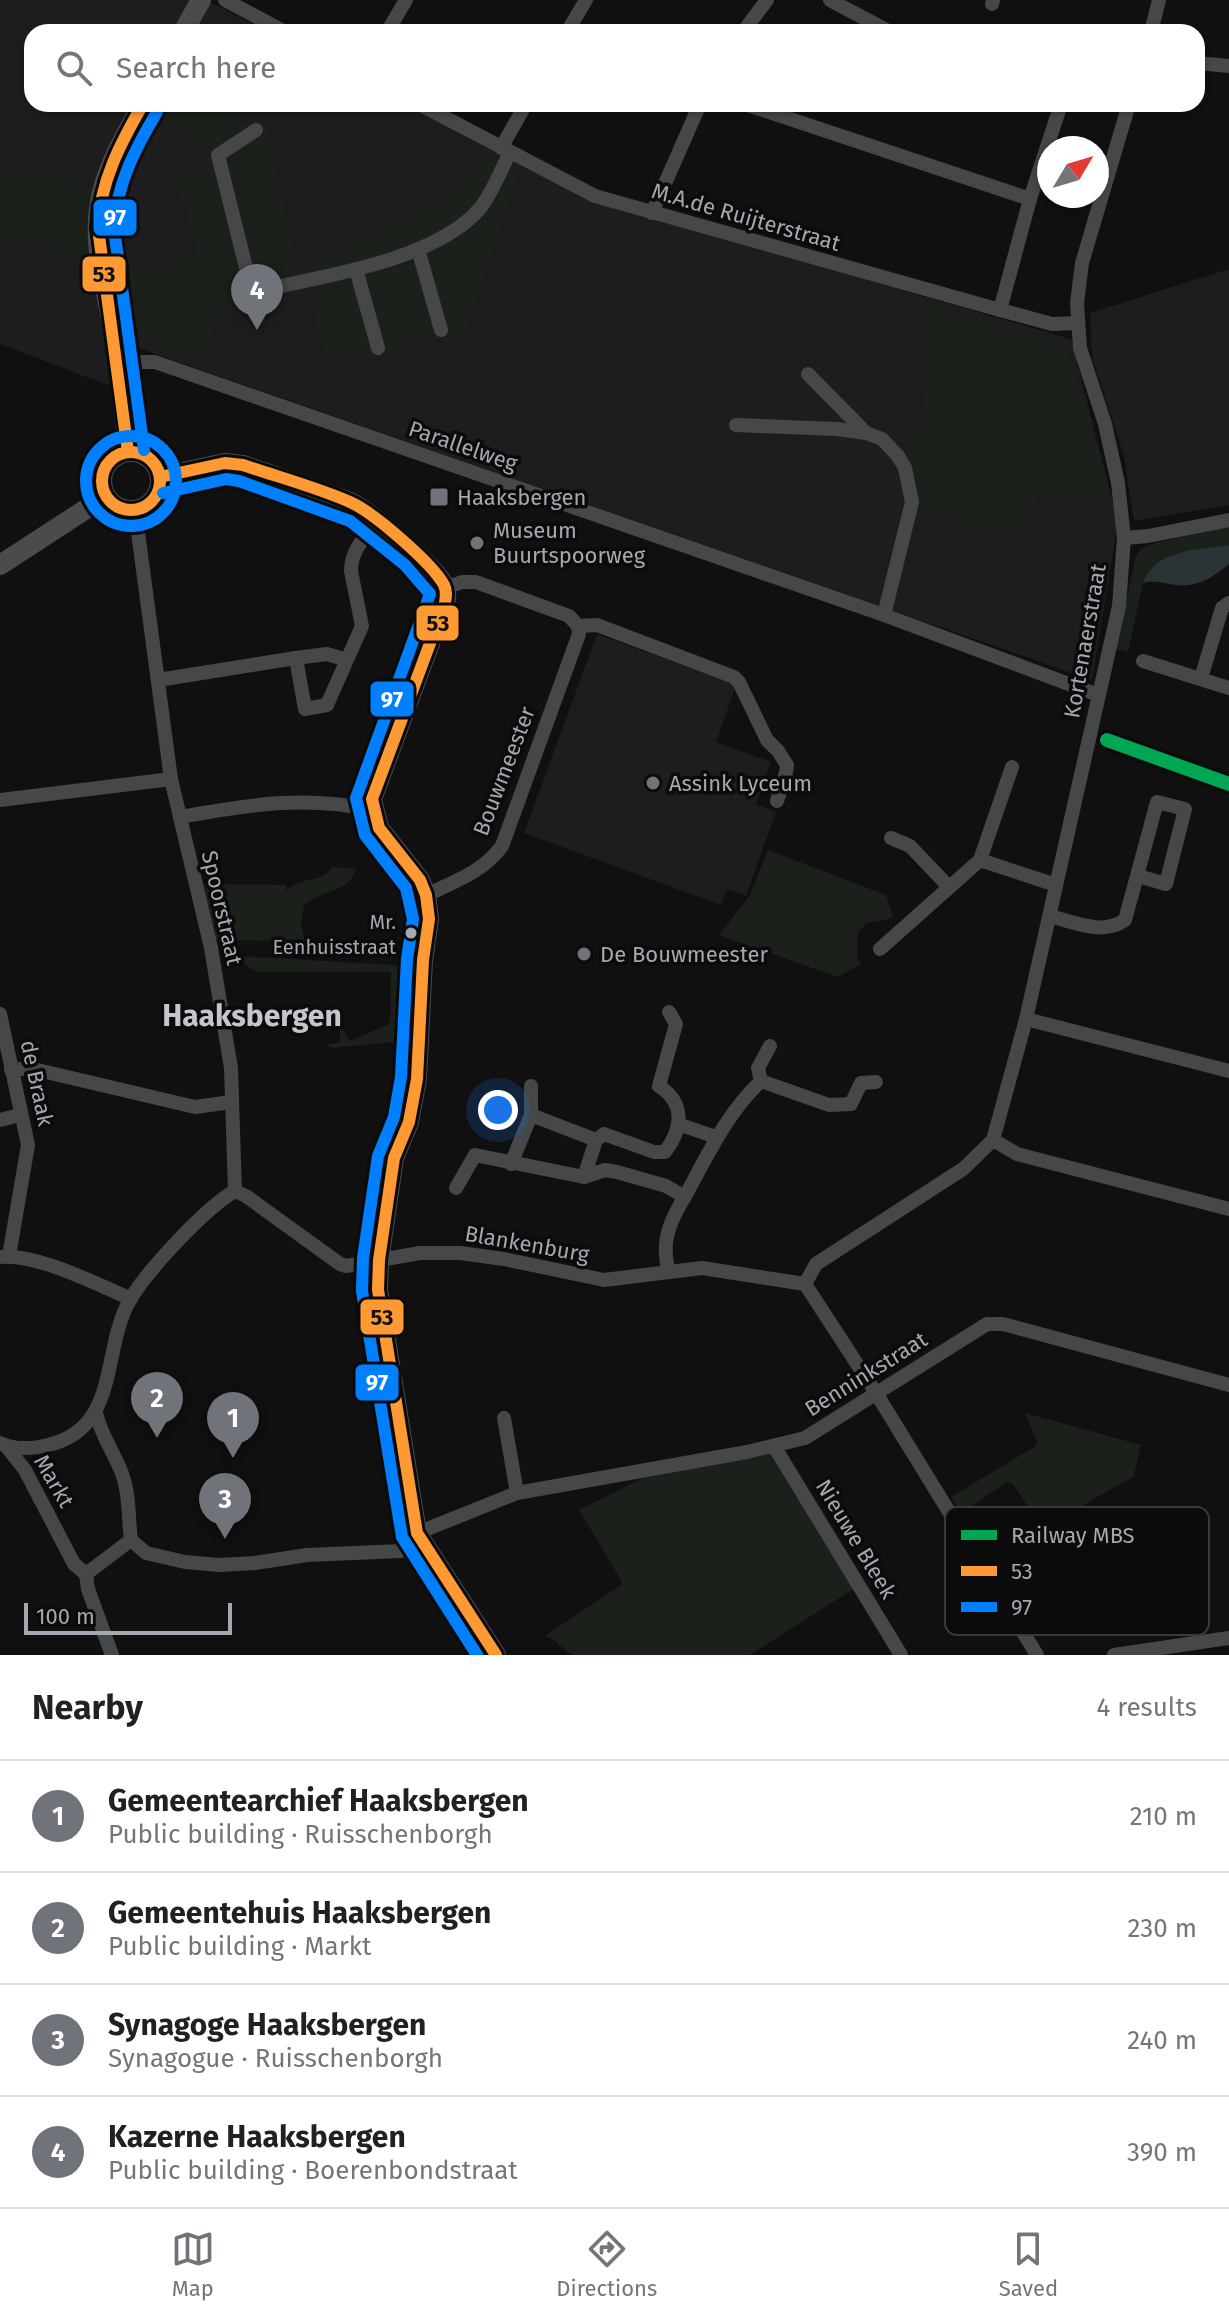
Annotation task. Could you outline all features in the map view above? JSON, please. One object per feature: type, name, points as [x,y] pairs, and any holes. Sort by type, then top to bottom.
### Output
[{"type":"street","points":[[188,24],[201,0]]},
{"type":"street","points":[[225,0],[270,24]]},
{"type":"street","points":[[392,24],[406,0]]},
{"type":"street","points":[[572,24],[586,0]]},
{"type":"street","points":[[749,24],[767,0]]},
{"type":"street","points":[[830,0],[875,24]]},
{"type":"street","points":[[1153,24],[1159,0]]},
{"type":"street","points":[[1205,64],[1229,66]]},
{"type":"street","points":[[128,452],[118,366],[99,265],[98,214],[117,150],[138,112]]},
{"type":"street","name":"M.A.de Ruijterstraat","points":[[434,112],[595,196],[1052,324],[1078,323]]},
{"type":"street","points":[[256,130],[218,155],[252,292],[356,269],[418,249],[460,227],[482,206],[523,112]]},
{"type":"street","points":[[652,213],[696,112]]},
{"type":"street","points":[[769,112],[1030,199]]},
{"type":"street","points":[[1000,310],[1030,199],[1058,112]]},
{"type":"street","name":"Kortenaerstraat","points":[[993,1140],[1026,1019],[1119,606],[1124,538],[1111,446],[1083,359],[1077,303],[1082,263],[1127,112]]},
{"type":"street","points":[[418,249],[441,330]]},
{"type":"street","points":[[356,269],[378,348]]},
{"type":"street","name":"Parallelweg","points":[[118,366],[155,362],[884,615],[1098,695]]},
{"type":"street","points":[[808,374],[866,433]]},
{"type":"street","points":[[736,425],[866,433],[882,439],[898,456],[905,468],[912,502],[884,615]]},
{"type":"street","points":[[128,452],[146,456],[155,465],[160,477],[157,496],[135,514],[116,506],[106,496],[103,478],[107,466],[116,457],[128,452]]},
{"type":"street","points":[[160,477],[225,463],[243,465],[350,502],[377,521],[439,577],[445,588],[445,603],[372,799],[379,828],[420,880],[426,895],[429,919],[423,960],[417,1079],[409,1122],[394,1158],[379,1260],[378,1290],[419,1539],[496,1655]]},
{"type":"street","points":[[0,565],[106,496]]},
{"type":"street","name":"Spoorstraat","points":[[135,514],[171,779],[211,948],[231,1068],[235,1191]]},
{"type":"street","points":[[1124,538],[1229,520]]},
{"type":"street","points":[[296,658],[305,709],[327,705],[362,626],[351,562],[355,550],[377,521]]},
{"type":"street","points":[[445,588],[462,582],[476,582],[569,616],[578,626],[597,625],[734,677],[767,740],[787,765],[777,801]]},
{"type":"street","points":[[1201,678],[1222,608],[1229,603]]},
{"type":"street","name":"Bouwmeester","points":[[426,895],[479,869],[491,861],[502,846],[579,634],[578,626]]},
{"type":"street","points":[[158,680],[327,654],[347,660]]},
{"type":"street","points":[[1143,661],[1229,688]]},
{"type":"street","points":[[880,949],[980,860],[1012,767]]},
{"type":"street","points":[[0,800],[171,779]]},
{"type":"street","points":[[180,817],[264,802],[288,801],[339,803],[373,810]]},
{"type":"street","points":[[1049,916],[1103,929],[1115,927],[1125,920],[1157,802],[1185,809],[1166,884],[1138,876]]},
{"type":"street","points":[[891,838],[910,846],[949,887]]},
{"type":"street","points":[[980,860],[1056,885]]},
{"type":"street","points":[[584,1177],[596,1140],[604,1134],[654,1152],[665,1152],[674,1139],[678,1109],[673,1095],[659,1086],[676,1024],[669,1012]]},
{"type":"street","name":"de Braak","points":[[0,1014],[28,1145],[4,1256]]},
{"type":"street","points":[[1026,1019],[1229,1071]]},
{"type":"street","points":[[761,1081],[758,1068],[770,1046]]},
{"type":"street","points":[[11,1070],[29,1068],[195,1107],[231,1102]]},
{"type":"street","points":[[761,1081],[829,1105],[851,1104],[861,1083],[876,1082]]},
{"type":"street","points":[[668,1270],[665,1254],[668,1233],[685,1197],[716,1137],[743,1098],[761,1081]]},
{"type":"street","points":[[511,1164],[531,1115],[531,1086]]},
{"type":"street","points":[[0,1120],[20,1115]]},
{"type":"street","points":[[531,1115],[596,1140]]},
{"type":"street","points":[[678,1124],[716,1137]]},
{"type":"street","points":[[946,1507],[805,1284],[816,1264],[963,1169],[993,1140],[1017,1154],[1229,1209]]},
{"type":"street","points":[[456,1188],[475,1155],[584,1177],[605,1170],[617,1172],[666,1186],[685,1197]]},
{"type":"street","points":[[112,1655],[88,1589],[86,1574],[131,1540],[126,1489],[121,1471],[101,1433],[96,1413],[131,1299],[212,1207],[235,1191]]},
{"type":"street","name":"Blankenburg","points":[[235,1191],[346,1266],[420,1253],[460,1253],[604,1280],[702,1268],[805,1284]]},
{"type":"street","points":[[4,1256],[73,1274],[131,1299]]},
{"type":"street","name":"Benninkstraat","points":[[131,1540],[146,1553],[185,1562],[219,1565],[307,1555],[401,1551],[419,1539],[517,1493],[805,1438],[979,1329],[996,1323],[1229,1385]]},
{"type":"street","name":"Markt","points":[[3,1444],[14,1448],[51,1445],[78,1430],[96,1413]]},
{"type":"street","points":[[504,1418],[517,1493]]},
{"type":"street","name":"Markt","points":[[3,1444],[25,1470],[74,1564],[86,1574]]},
{"type":"street","name":"Nieuwe Bleek","points":[[774,1446],[901,1655]]},
{"type":"street","points":[[1025,1635],[1037,1655]]},
{"type":"street","points":[[1114,1655],[1229,1638]]},
{"type":"shaded area","points":[[0,0],[206,0],[252,24],[24,24],[24,112],[421,112],[593,201],[1071,339],[1118,522],[1092,680],[124,343],[113,387],[0,344]]},
{"type":"shaded area","points":[[157,112],[227,112],[252,126],[265,118],[297,269],[453,195],[477,153],[518,175],[466,331],[328,367],[308,288],[220,311],[200,363],[133,339],[120,273],[197,252],[186,208],[173,183],[217,151],[155,116]]},
{"type":"shaded area","points":[[18,169],[93,182],[88,257],[0,245],[0,178]]},
{"type":"shaded area","points":[[1229,269],[1229,505],[1134,521],[1124,456],[1092,357],[1090,313]]},
{"type":"shaded area","points":[[928,304],[1064,343],[1097,444],[1109,502],[1036,492],[1031,542],[915,514],[915,489],[903,438],[933,413],[927,411],[923,403],[930,376],[926,334]]},
{"type":"shaded area","points":[[1229,525],[1229,545],[1175,554],[1143,583],[1128,652],[1116,649],[1135,559],[1140,550],[1148,545]]},
{"type":"shaded area","points":[[1229,545],[1229,564],[1202,582],[1187,585],[1143,583],[1157,563],[1168,557]]},
{"type":"shaded area","name":"Assink Lyceum","points":[[597,634],[736,685],[716,742],[771,762],[756,804],[776,812],[746,896],[727,889],[721,905],[524,833]]},
{"type":"shaded area","points":[[768,850],[886,895],[893,918],[867,923],[858,932],[857,957],[861,964],[838,977],[719,935],[750,895]]},
{"type":"shaded area","points":[[332,867],[356,869],[347,883],[304,905],[301,924],[305,941],[212,940],[201,884],[286,885],[287,891],[298,883],[322,876]]},
{"type":"shaded area","points":[[238,956],[413,966],[405,986],[401,1032],[395,1042],[333,1048],[326,1045],[340,1042],[340,1024],[350,1041],[389,1024],[391,972],[259,972],[249,968]]},
{"type":"shaded area","points":[[1025,1413],[1141,1445],[1133,1477],[1079,1507],[1028,1507],[1013,1484],[1006,1482],[971,1507],[957,1507],[951,1497],[1036,1446]]},
{"type":"shaded area","points":[[770,1448],[855,1588],[750,1655],[571,1655],[545,1636],[622,1582],[579,1510],[652,1473]]},
{"type":"rail line","name":"MBS","points":[[1107,740],[1229,784]]},
{"type":"transit line","name":"53","points":[[128,452],[98,228],[107,179],[139,112]]},
{"type":"transit line","name":"97","points":[[144,450],[114,229],[118,197],[128,168],[157,112]]},
{"type":"transit line","name":"97","points":[[131,436],[148,439],[163,449],[173,464],[176,481],[173,498],[163,513],[148,523],[131,526],[114,523],[99,513],[89,498],[86,481],[89,464],[99,449],[114,439],[131,436]]},
{"type":"transit line","name":"53","points":[[131,452],[142,454],[151,461],[158,470],[160,481],[158,492],[151,501],[142,508],[131,510],[120,508],[111,501],[104,492],[102,481],[104,470],[111,461],[120,454],[131,452]]},
{"type":"transit line","name":"53","points":[[160,477],[225,463],[243,465],[350,502],[401,539],[427,564],[446,589],[445,603],[372,799],[379,828],[420,880],[426,895],[429,919],[423,960],[417,1079],[409,1122],[394,1158],[379,1260],[378,1290],[417,1533],[496,1655]]},
{"type":"transit line","name":"97","points":[[163,493],[226,479],[350,521],[405,565],[430,594],[356,798],[365,835],[406,888],[413,919],[407,959],[401,1077],[394,1117],[378,1156],[363,1258],[362,1291],[402,1537],[477,1655]]},
{"type":"place","name":"Kazerne Haaksbergen","points":[[257,330]]},
{"type":"place","name":"Haaksbergen","points":[[439,497]]},
{"type":"place","name":"Museum Buurtspoorweg","points":[[477,543]]},
{"type":"place","name":"Assink Lyceum","points":[[653,783]]},
{"type":"place","name":"Mr. Eenhuisstraat","points":[[411,933]]},
{"type":"place","name":"De Bouwmeester","points":[[584,954]]},
{"type":"place","name":"Gemeentehuis Haaksbergen","points":[[157,1438]]},
{"type":"place","name":"Gemeentearchief Haaksbergen","points":[[233,1458]]},
{"type":"place","name":"Synagoge Haaksbergen","points":[[225,1539]]},
{"type":"district","name":"Haaksbergen","points":[[252,1016]]}]
